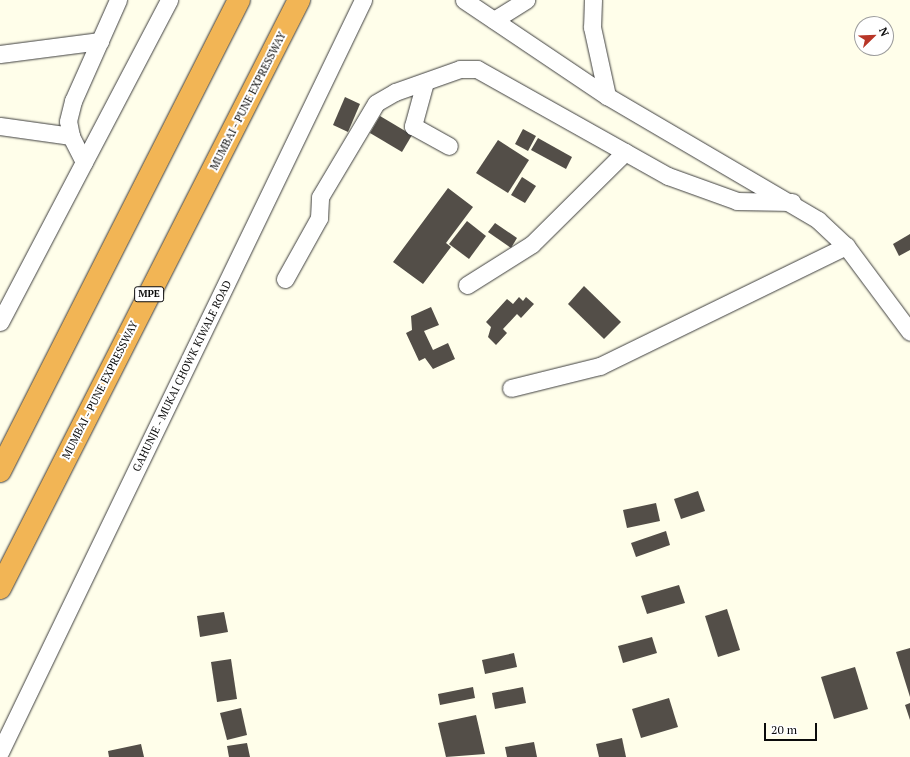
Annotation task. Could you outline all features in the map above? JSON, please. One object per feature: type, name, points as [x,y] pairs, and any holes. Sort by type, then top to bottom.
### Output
[{"type":"highway","points":[[0,471],[239,0]]},
{"type":"highway","name":"MUMBAI - PUNE EXPRESSWAY","points":[[0,588],[299,0]]},
{"type":"street","points":[[84,162],[71,136],[68,121],[73,101],[118,0]]},
{"type":"street","points":[[0,322],[169,0]]},
{"type":"street","name":"GAHUNJE - MUKAI CHOWK KIWALE ROAD","points":[[0,752],[362,0]]},
{"type":"street","points":[[464,0],[607,96],[792,202],[846,246],[910,332]]},
{"type":"street","points":[[494,20],[526,0]]},
{"type":"street","points":[[593,0],[592,27],[607,96]]},
{"type":"street","points":[[0,54],[100,41]]},
{"type":"street","points":[[286,279],[319,218],[320,198],[376,103],[460,69],[477,69],[668,176],[737,200],[792,202]]},
{"type":"street","points":[[425,82],[413,126],[449,146]]},
{"type":"street","points":[[1,130],[71,136]]},
{"type":"street","points":[[468,285],[532,244],[626,152]]},
{"type":"street","points":[[511,388],[600,366],[846,246]]},
{"type":"building","points":[[345,97],[360,104],[348,132],[333,125]]},
{"type":"building","points":[[380,116],[412,135],[402,152],[370,133]]},
{"type":"building","points":[[523,129],[536,136],[528,151],[515,144]]},
{"type":"building","points":[[538,138],[572,157],[566,169],[531,150]]},
{"type":"building","points":[[498,140],[529,160],[508,193],[476,173]]},
{"type":"building","points":[[522,177],[536,186],[525,203],[511,195]]},
{"type":"building","points":[[448,188],[473,207],[446,243],[451,247],[423,284],[393,262]]},
{"type":"building","points":[[467,221],[486,236],[469,259],[449,244]]},
{"type":"building","points":[[495,223],[517,238],[511,248],[488,232]]},
{"type":"building","points":[[910,234],[910,250],[899,256],[893,244]]},
{"type":"building","points":[[584,286],[621,322],[604,339],[568,304]]},
{"type":"building","points":[[519,297],[523,301],[526,297],[534,304],[521,318],[517,314],[503,329],[507,333],[496,345],[488,337],[491,327],[486,322],[507,299],[513,304]]},
{"type":"building","points":[[431,307],[439,325],[424,331],[433,350],[448,343],[455,359],[433,369],[425,358],[419,361],[406,333],[412,330],[411,316]]},
{"type":"building","points":[[698,491],[705,511],[681,519],[674,499]]},
{"type":"building","points":[[656,503],[660,521],[627,528],[623,510]]},
{"type":"building","points":[[666,531],[670,545],[636,557],[631,543]]},
{"type":"building","points":[[679,585],[685,603],[647,614],[641,596]]},
{"type":"building","points":[[727,609],[740,650],[718,657],[705,616]]},
{"type":"building","points":[[224,612],[228,632],[200,637],[197,616]]},
{"type":"building","points":[[652,637],[657,653],[623,663],[618,646]]},
{"type":"building","points":[[910,648],[910,697],[896,652]]},
{"type":"building","points":[[514,653],[517,667],[485,674],[482,660]]},
{"type":"building","points":[[231,659],[237,699],[217,702],[211,662]]},
{"type":"building","points":[[855,667],[868,709],[834,719],[821,677]]},
{"type":"building","points":[[473,687],[475,698],[440,705],[438,694]]},
{"type":"building","points":[[523,687],[526,703],[495,709],[492,693]]},
{"type":"building","points":[[669,698],[678,727],[641,738],[632,709]]},
{"type":"building","points":[[910,703],[910,720],[905,705]]},
{"type":"building","points":[[241,708],[247,735],[227,740],[220,713]]},
{"type":"building","points":[[476,715],[485,754],[446,757],[438,723]]},
{"type":"building","points":[[622,738],[626,757],[599,757],[596,744]]},
{"type":"building","points":[[534,742],[537,757],[507,757],[505,747]]},
{"type":"building","points":[[247,743],[250,757],[229,757],[227,746]]},
{"type":"building","points":[[141,744],[144,757],[109,757],[108,751]]}]
